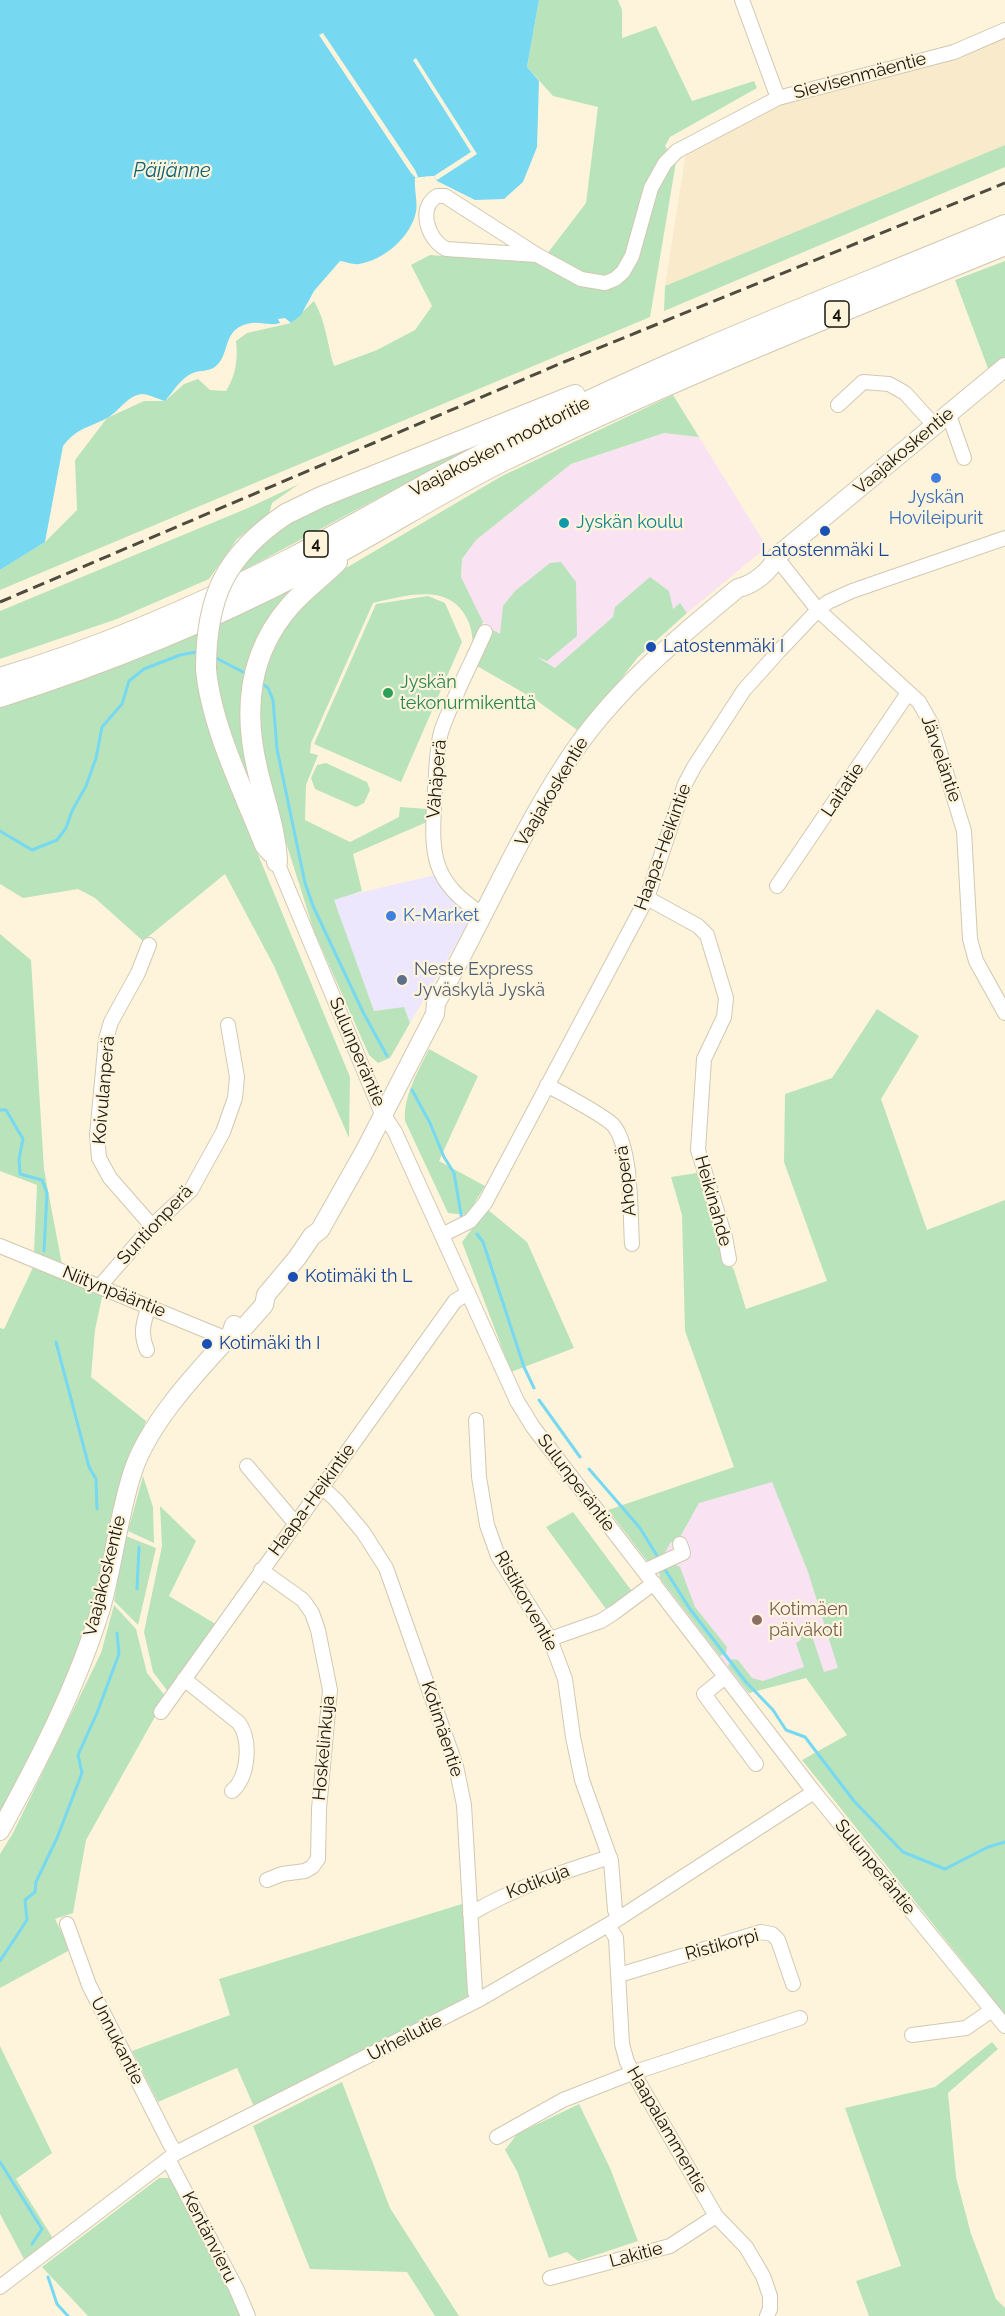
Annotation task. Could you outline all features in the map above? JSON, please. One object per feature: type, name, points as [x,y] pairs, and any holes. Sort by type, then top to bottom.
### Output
[{"type":"highway","name":"Vaajakosken moottoritie","points":[[0,678],[81,652],[187,609],[292,558],[488,450],[621,385],[1005,225]]},
{"type":"highway","name":"Vaajakosken moottoritie","points":[[0,697],[85,670],[191,627],[353,545],[496,465],[590,419],[741,353],[1005,245]]},
{"type":"highway","points":[[278,862],[265,845],[234,768],[217,718],[206,669],[206,645],[211,613],[218,589],[239,553],[253,538],[286,514],[321,497],[521,415],[593,389],[621,385]]},
{"type":"highway","points":[[278,862],[276,842],[255,759],[250,725],[250,697],[254,674],[268,635],[291,605],[353,545]]},
{"type":"main road","name":"Vaajakoskentie","points":[[0,1831],[37,1761],[76,1676],[101,1607],[133,1470],[145,1443],[161,1418],[229,1337],[233,1326],[257,1299],[266,1295],[312,1236],[320,1230],[364,1152],[419,1020],[428,1008],[436,1003],[529,826],[580,743],[621,694],[661,654],[738,588],[748,586],[773,565],[776,557],[1005,367]]},
{"type":"street","name":"Sievisenmäentie","points":[[742,0],[778,98],[954,52],[1005,30]]},
{"type":"street","points":[[537,255],[446,249],[438,245],[431,235],[426,212],[428,206],[437,196],[445,196],[537,255],[581,279],[605,282],[615,279],[628,265],[651,188],[665,163],[677,150],[778,98]]},
{"type":"street","points":[[838,405],[863,382],[889,384],[905,393],[940,420],[951,421],[964,458]]},
{"type":"street","name":"Haapa-Heikintie","points":[[442,1235],[470,1221],[485,1203],[647,898],[685,784],[744,690],[828,602],[852,591],[1005,539]]},
{"type":"street","name":"Järveläntie","points":[[776,557],[818,610],[920,702],[931,723],[964,831],[970,939],[976,961],[1005,1013]]},
{"type":"street","name":"Vähäperä","points":[[483,915],[462,901],[450,889],[433,851],[432,835],[440,739],[485,632]]},
{"type":"street","name":"Laitatie","points":[[777,886],[908,693]]},
{"type":"street","name":"Sulunperäntie","points":[[278,862],[381,1108],[395,1132],[517,1401],[533,1427],[656,1565],[654,1583],[725,1677],[814,1792],[1005,2026]]},
{"type":"street","name":"Heikinahde","points":[[647,898],[698,926],[708,935],[726,998],[724,1017],[704,1059],[698,1150],[725,1237],[729,1259]]},
{"type":"street","name":"Koivulanperä","points":[[149,945],[138,973],[111,1022],[97,1135],[99,1158],[110,1178],[152,1226]]},
{"type":"street","name":"Suntionperä","points":[[100,1286],[152,1226],[191,1190],[223,1132],[235,1098],[237,1077],[228,1025]]},
{"type":"street","name":"Ahoperä","points":[[547,1085],[613,1124],[622,1139],[626,1156],[632,1244]]},
{"type":"street","name":"Niitynpääntie","points":[[0,1246],[229,1337]]},
{"type":"street","name":"Haapa-Heikintie","points":[[161,1712],[455,1301],[468,1293]]},
{"type":"street","points":[[147,1350],[142,1338],[149,1306]]},
{"type":"street","name":"Ristikorventie","points":[[476,1420],[480,1477],[487,1525],[498,1556],[550,1639],[565,1679],[582,1780],[610,1857],[615,1910],[613,1922]]},
{"type":"street","points":[[247,1466],[295,1523]]},
{"type":"street","name":"Kotimäentie","points":[[322,1487],[363,1532],[386,1568],[456,1766],[464,1805],[475,1992],[480,1999]]},
{"type":"street","points":[[656,1565],[683,1553],[680,1544]]},
{"type":"street","name":"Hoskelinkuja","points":[[261,1570],[303,1600],[312,1613],[318,1630],[330,1690],[319,1809],[318,1859],[312,1867],[305,1871],[282,1874],[267,1880]]},
{"type":"street","points":[[550,1639],[601,1621],[654,1583]]},
{"type":"street","points":[[725,1677],[704,1694],[756,1764]]},
{"type":"street","points":[[184,1679],[239,1723],[244,1730],[247,1742],[243,1773],[239,1785],[232,1791]]},
{"type":"street","name":"Urheilutie","points":[[0,2287],[172,2156],[480,1999],[613,1922],[814,1792]]},
{"type":"street","name":"Kotikuja","points":[[470,1914],[498,1898],[566,1871],[610,1857]]},
{"type":"street","name":"Haapalammentie","points":[[613,1922],[619,1975],[622,2044],[632,2073],[716,2216],[746,2247],[764,2276],[770,2296],[767,2316]]},
{"type":"street","name":"Unnukantie","points":[[67,1924],[89,1985],[170,2144],[172,2156]]},
{"type":"street","name":"Ristikorpi","points":[[619,1975],[761,1932],[772,1934],[778,1940],[793,1984]]},
{"type":"street","points":[[912,2035],[966,2028],[992,2010]]},
{"type":"street","points":[[497,2137],[563,2100],[632,2073],[800,2018]]},
{"type":"street","name":"Kentänvieru","points":[[172,2156],[248,2316]]},
{"type":"street","name":"Lakitie","points":[[550,2278],[670,2246],[716,2216]]},
{"type":"shaded area","points":[[1005,35],[1005,145],[665,286],[686,152],[780,104]]},
{"type":"shaded area","points":[[664,433],[699,437],[767,547],[687,613],[679,604],[644,634],[613,617],[555,669],[483,622],[461,578],[462,559],[476,540],[571,464]]},
{"type":"shaded area","points":[[435,875],[446,893],[460,908],[473,915],[410,1023],[404,1007],[374,1011],[333,899]]},
{"type":"shaded area","name":"Kotimäen päiväkoti","points":[[772,1481],[808,1572],[839,1669],[749,1693],[727,1669],[647,1561],[656,1560],[670,1543],[679,1539],[699,1503]]},
{"type":"green space","points":[[539,0],[618,0],[622,10],[622,38],[656,26],[692,101],[754,81],[757,88],[670,137],[665,146],[676,162],[650,317],[0,590],[0,570],[45,542],[77,510],[75,460],[107,418],[144,401],[165,401],[184,384],[198,379],[210,390],[226,391],[235,367],[236,341],[247,333],[291,323],[314,301],[324,325],[334,366],[377,350],[415,330],[432,306],[411,265],[430,255],[526,262],[547,254],[586,203],[598,107],[553,96],[527,67]]},
{"type":"green space","points":[[1005,145],[1005,167],[664,311],[665,286]]},
{"type":"green space","points":[[1005,261],[1005,357],[989,371],[955,280]]},
{"type":"green space","points":[[673,395],[699,437],[664,433],[571,464],[476,540],[462,559],[461,577],[483,622],[474,647],[469,623],[452,601],[428,594],[373,603],[311,743],[310,753],[318,755],[306,785],[305,820],[350,842],[399,817],[400,807],[428,809],[427,822],[353,854],[362,891],[334,900],[374,1011],[404,1007],[410,1023],[390,1058],[378,1063],[369,1055],[314,931],[269,789],[258,725],[259,690],[266,658],[294,612],[318,589],[346,568],[502,476]]},
{"type":"green space","points":[[501,432],[231,578],[244,559],[297,516]]},
{"type":"green space","points":[[299,484],[272,503],[269,514],[237,539],[209,579],[117,619],[0,659],[0,611],[248,508]]},
{"type":"green space","points":[[561,562],[576,582],[577,636],[547,661],[537,657],[555,668],[613,617],[615,607],[650,577],[669,591],[673,609],[680,603],[687,613],[638,657],[580,732],[536,700],[477,666],[491,629],[500,634],[503,606],[515,591],[550,563]]},
{"type":"green space","points":[[307,579],[249,674],[272,842],[202,682],[199,690],[214,748],[350,1077],[349,1138],[274,966],[225,874],[143,941],[95,898],[78,889],[23,898],[0,884],[0,706],[88,677],[169,646]]},
{"type":"green space","name":"Jyskän tekonurmikenttä","points":[[428,596],[445,603],[462,642],[401,782],[314,744],[376,604]]},
{"type":"green space","points":[[326,763],[367,782],[370,790],[364,803],[356,807],[315,789],[311,778],[317,765]]},
{"type":"green space","points":[[0,934],[31,960],[44,1169],[63,1270],[34,1252],[37,1185],[0,1171]]},
{"type":"green space","points":[[877,1009],[919,1036],[881,1099],[927,1230],[1005,1200],[1005,2014],[802,1760],[847,1735],[806,1678],[749,1693],[728,1666],[732,1659],[738,1660],[752,1678],[763,1681],[804,1667],[796,1643],[801,1640],[800,1635],[810,1630],[824,1672],[838,1668],[808,1572],[772,1482],[699,1503],[679,1539],[670,1543],[662,1556],[647,1561],[608,1510],[734,1467],[685,1331],[682,1215],[671,1177],[703,1172],[727,1261],[734,1270],[746,1309],[827,1281],[784,1162],[785,1094],[832,1078]]},
{"type":"green space","points":[[429,1049],[478,1076],[439,1161],[485,1186],[467,1215],[448,1213],[405,1121],[409,1093]]},
{"type":"green space","points":[[487,1209],[527,1242],[574,1348],[511,1372],[462,1242]]},
{"type":"green space","points":[[36,1261],[104,1288],[95,1330],[91,1377],[146,1421],[126,1469],[95,1605],[71,1673],[0,1819],[0,1328],[4,1329]]},
{"type":"green space","points":[[143,1476],[153,1507],[154,1543],[128,1531]]},
{"type":"green space","points":[[160,1506],[196,1541],[169,1596],[219,1626],[169,1693],[153,1672],[144,1632],[162,1546]]},
{"type":"green space","points":[[573,1512],[634,1594],[609,1613],[546,1527]]},
{"type":"green space","points":[[126,1536],[156,1548],[138,1625],[114,1601]]},
{"type":"green space","points":[[673,1564],[680,1567],[695,1607],[727,1647],[726,1653],[720,1656],[660,1578],[659,1571]]},
{"type":"green space","points":[[114,1605],[136,1629],[147,1673],[166,1697],[86,1840],[73,1913],[55,1919],[69,1947],[68,1951],[0,1988],[0,1854],[13,1833],[101,1653]]},
{"type":"green space","points":[[462,1904],[472,2002],[255,2109],[237,2068],[158,2102],[132,2051],[230,2015],[219,1979]]},
{"type":"green space","points":[[992,2042],[998,2049],[948,2093],[956,2177],[971,2234],[996,2299],[1005,2308],[1005,2316],[869,2316],[856,2281],[901,2266],[845,2108],[935,2087]]},
{"type":"green space","points":[[0,2046],[52,2153],[16,2179],[54,2240],[24,2259],[0,2214]]},
{"type":"green space","points":[[342,2082],[390,2208],[459,2316],[435,2316],[407,2272],[310,2269],[253,2126]]},
{"type":"green space","points":[[579,2104],[610,2168],[638,2241],[578,2261],[567,2252],[549,2258],[517,2171],[505,2150],[517,2134]]},
{"type":"green space","points":[[159,2178],[171,2178],[243,2316],[88,2316],[42,2267]]},
{"type":"water","name":"Päijänne","points":[[0,0],[539,0],[527,67],[539,81],[537,147],[523,182],[504,199],[475,200],[437,181],[434,176],[415,178],[416,208],[413,221],[409,230],[395,246],[369,262],[352,264],[340,261],[314,291],[301,315],[291,323],[285,318],[278,319],[280,323],[276,324],[252,323],[235,330],[221,361],[210,370],[189,375],[165,401],[144,394],[136,395],[111,415],[78,432],[68,440],[63,446],[45,542],[0,570]]},
{"type":"pier","points":[[323,33],[418,177],[416,178],[411,173],[319,35]]},
{"type":"pier","points":[[416,58],[477,154],[437,180],[434,176],[471,152],[413,60]]},
{"type":"waterway","points":[[0,831],[32,850],[57,840],[66,828],[72,811],[86,786],[96,758],[102,727],[122,704],[129,681],[144,669],[180,655],[196,652]]},
{"type":"waterway","points":[[216,658],[243,672]]},
{"type":"waterway","points":[[264,685],[268,688],[273,700],[277,749],[305,883],[313,906],[363,1012],[387,1056]]},
{"type":"waterway","points":[[412,1090],[454,1173],[462,1220]]},
{"type":"waterway","points":[[0,1110],[6,1110],[23,1139],[19,1159],[20,1174],[42,1180],[47,1193],[44,1251]]},
{"type":"waterway","points":[[477,1234],[483,1242],[524,1367],[534,1388]]},
{"type":"waterway","points":[[56,1342],[89,1467],[96,1479],[97,1509]]},
{"type":"waterway","points":[[539,1400],[580,1457]]},
{"type":"waterway","points":[[589,1469],[640,1528],[659,1559]]},
{"type":"waterway","points":[[137,1589],[139,1547]]},
{"type":"waterway","points":[[664,1568],[690,1609],[746,1682],[773,1710],[786,1730],[805,1737],[854,1801],[903,1852],[945,1869],[988,1847],[1005,1842]]},
{"type":"waterway","points":[[0,1961],[27,1920],[25,1900],[35,1892],[36,1882],[57,1838],[82,1773],[78,1755],[97,1713],[119,1654],[117,1633]]},
{"type":"waterway","points":[[0,2162],[42,2229],[32,2244]]},
{"type":"waterway","points":[[48,2277],[57,2304],[68,2316]]},
{"type":"railway","points":[[0,602],[564,362],[1005,183]]},
{"type":"place","name":"Jyskän Hovileipurit","points":[[936,478]]},
{"type":"place","name":"Jyskän koulu","points":[[564,523]]},
{"type":"place","name":"Latostenmäki L","points":[[825,531]]},
{"type":"place","name":"Latostenmäki I","points":[[651,647]]},
{"type":"place","name":"Jyskän tekonurmikenttä","points":[[388,693]]},
{"type":"place","name":"K-Market","points":[[391,916]]},
{"type":"place","name":"Neste Express Jyväskylä Jyskä","points":[[402,980]]},
{"type":"place","name":"Kotimäki th L","points":[[293,1277]]},
{"type":"place","name":"Kotimäki th I","points":[[207,1344]]},
{"type":"place","name":"Kotimäen päiväkoti","points":[[757,1620]]}]
